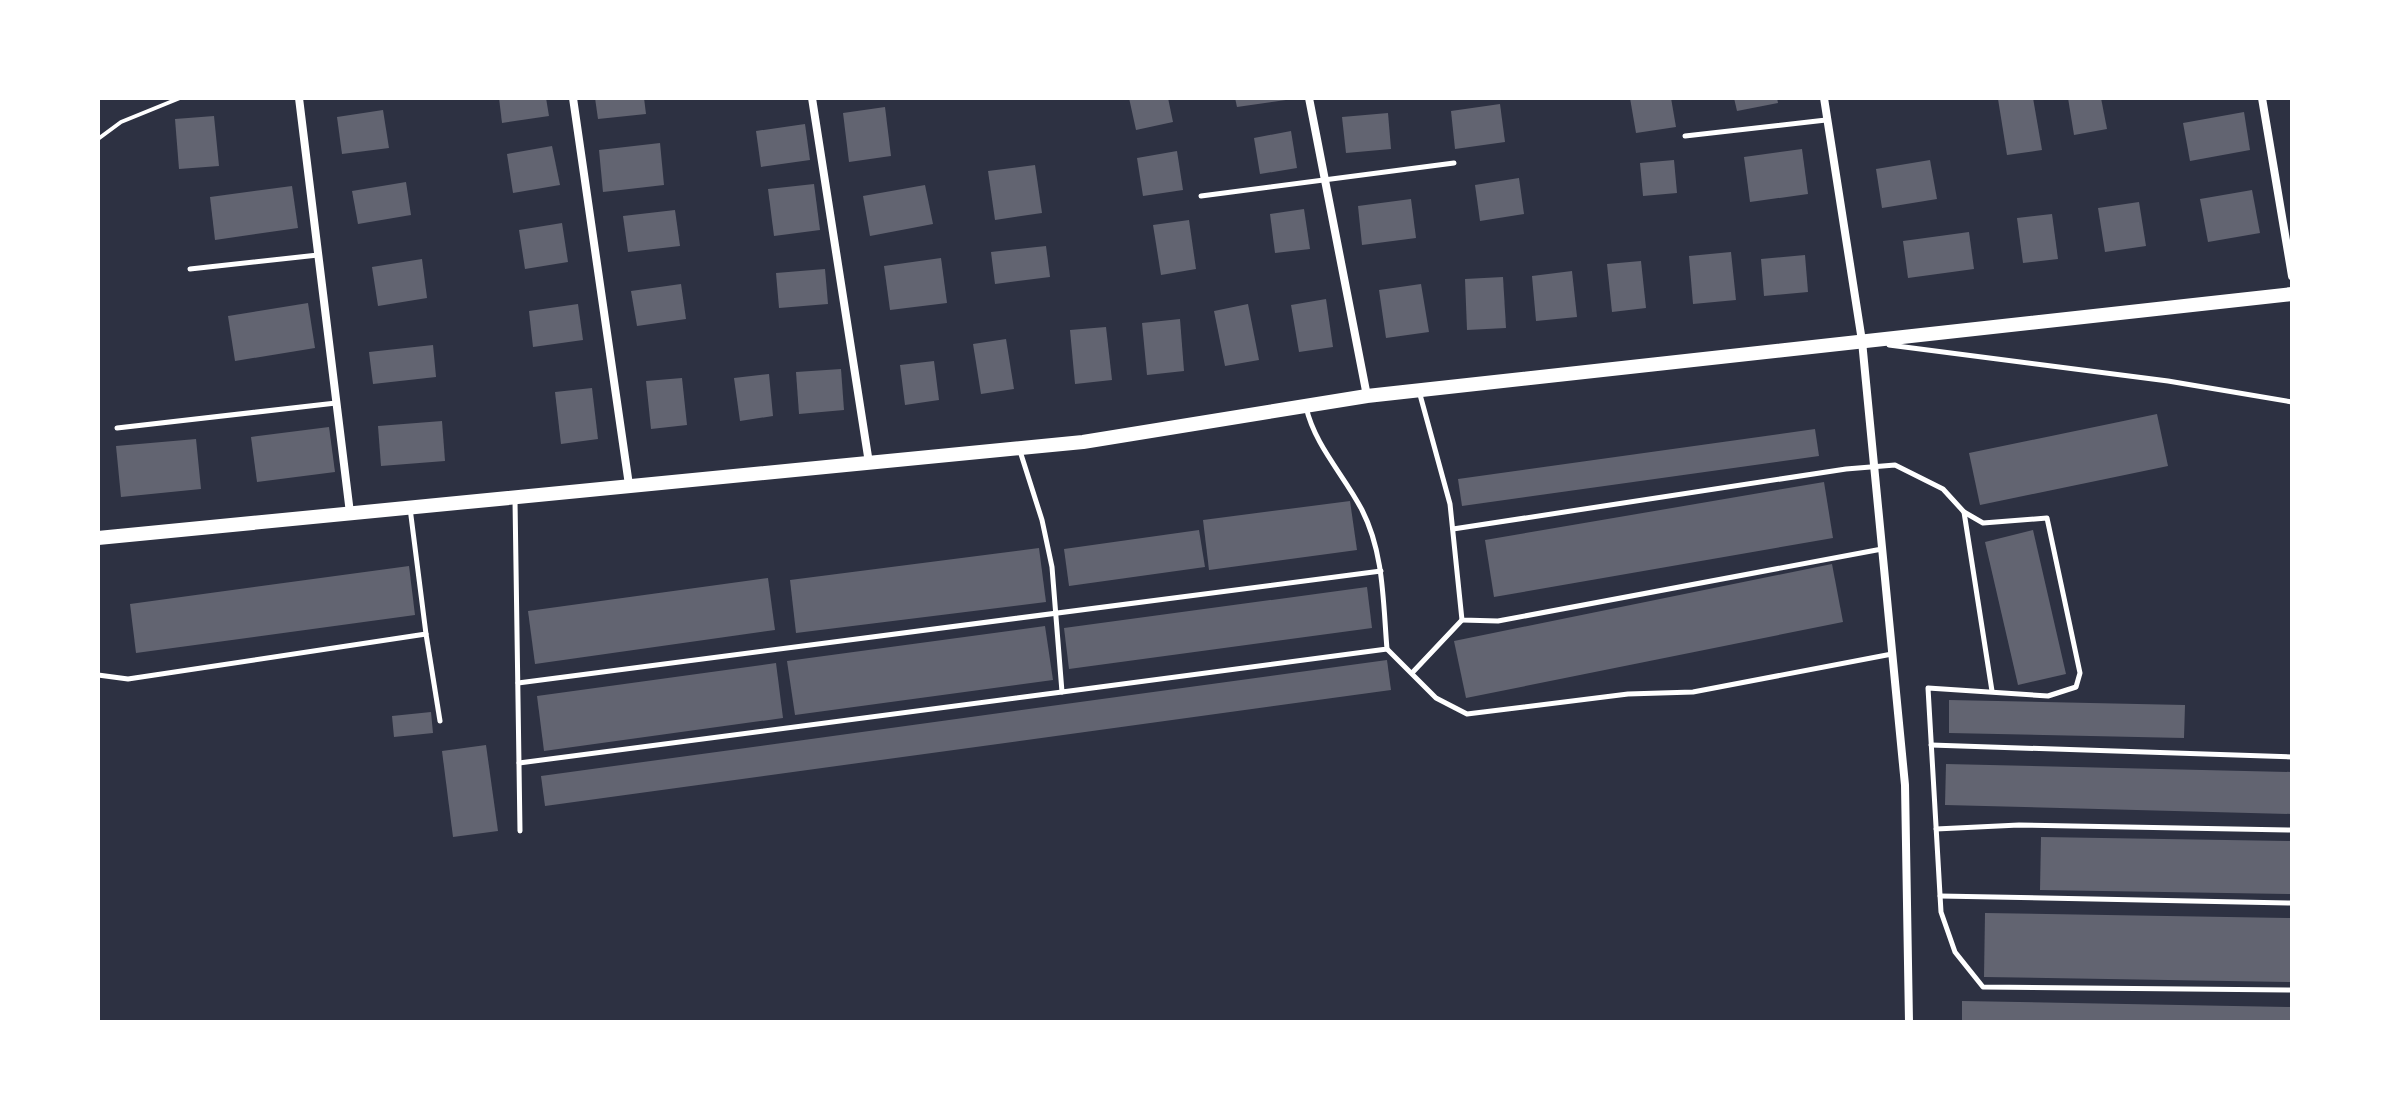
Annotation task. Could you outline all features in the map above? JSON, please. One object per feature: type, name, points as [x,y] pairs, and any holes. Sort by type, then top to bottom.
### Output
[{"type":"street","points":[[299,98],[350,513]]},
{"type":"street","points":[[573,98],[629,485]]},
{"type":"street","points":[[812,98],[869,463]]},
{"type":"street","points":[[1309,98],[1367,396]]},
{"type":"street","points":[[1824,98],[1862,341],[1905,785],[1909,1022]]},
{"type":"street","points":[[2262,98],[2292,276]]},
{"type":"street","points":[[98,538],[1083,442],[1367,396],[2292,294]]},
{"type":"lane","points":[[1685,136],[1827,120]]},
{"type":"lane","points":[[1201,196],[1454,163]]},
{"type":"lane","points":[[190,269],[318,255]]},
{"type":"lane","points":[[1862,341],[2168,381],[2292,402]]},
{"type":"lane","points":[[1418,390],[1450,504],[1462,620]]},
{"type":"lane","points":[[117,428],[336,403]]},
{"type":"lane","points":[[1306,406],[1314,433],[1363,511],[1380,557],[1387,649],[1436,698],[1467,714],[1628,694],[1693,692],[1892,654]]},
{"type":"lane","points":[[1019,448],[1042,520],[1052,567],[1062,692]]},
{"type":"lane","points":[[1453,529],[1895,465],[1943,489],[1964,512],[1983,523],[2047,518],[2080,673],[2076,687],[2048,696],[1928,688],[1941,912],[1955,952],[1983,987],[2292,990]]},
{"type":"lane","points":[[515,497],[520,831]]},
{"type":"lane","points":[[409,507],[440,721]]},
{"type":"lane","points":[[1964,512],[1992,691]]},
{"type":"lane","points":[[1412,673],[1462,620],[1498,621],[1882,549]]},
{"type":"lane","points":[[518,683],[1381,571]]},
{"type":"lane","points":[[98,675],[128,679],[426,634]]},
{"type":"lane","points":[[519,763],[1387,649]]},
{"type":"lane","points":[[1931,745],[2292,757]]},
{"type":"lane","points":[[1936,829],[2019,825],[2292,830]]},
{"type":"lane","points":[[1940,896],[2292,903]]},
{"type":"path","points":[[98,139],[121,122],[180,98]]},
{"type":"building","points":[[499,98],[546,98],[549,116],[502,123]]},
{"type":"building","points":[[595,98],[644,98],[646,114],[598,119]]},
{"type":"building","points":[[1129,98],[1168,98],[1173,122],[1136,130]]},
{"type":"building","points":[[1235,98],[1286,98],[1286,100],[1237,107]]},
{"type":"building","points":[[1630,98],[1671,98],[1676,127],[1636,133]]},
{"type":"building","points":[[1734,98],[1777,98],[1778,103],[1737,111]]},
{"type":"building","points":[[2033,98],[2042,150],[2007,155],[1998,99]]},
{"type":"building","points":[[2068,98],[2101,98],[2107,129],[2074,135]]},
{"type":"building","points":[[1500,104],[1505,142],[1455,149],[1451,111]]},
{"type":"building","points":[[885,107],[891,156],[849,162],[843,113]]},
{"type":"building","points":[[383,110],[389,148],[342,154],[337,117]]},
{"type":"building","points":[[2244,112],[2250,150],[2190,161],[2183,123]]},
{"type":"building","points":[[1388,113],[1391,149],[1346,153],[1342,117]]},
{"type":"building","points":[[214,116],[219,166],[179,169],[175,119]]},
{"type":"building","points":[[805,124],[810,160],[761,167],[756,131]]},
{"type":"building","points":[[1291,131],[1297,168],[1260,174],[1254,138]]},
{"type":"building","points":[[660,143],[664,185],[603,192],[599,150]]},
{"type":"building","points":[[552,146],[560,185],[513,193],[507,154]]},
{"type":"building","points":[[1802,149],[1808,194],[1750,202],[1744,157]]},
{"type":"building","points":[[1177,151],[1183,190],[1143,196],[1137,158]]},
{"type":"building","points":[[1674,160],[1677,193],[1643,196],[1640,163]]},
{"type":"building","points":[[1930,160],[1937,199],[1882,208],[1876,169]]},
{"type":"building","points":[[1035,165],[1042,213],[995,220],[988,171]]},
{"type":"building","points":[[1519,178],[1524,214],[1480,221],[1475,185]]},
{"type":"building","points":[[406,182],[411,215],[358,224],[352,191]]},
{"type":"building","points":[[814,184],[820,230],[774,236],[768,189]]},
{"type":"building","points":[[925,185],[933,224],[870,236],[863,196]]},
{"type":"building","points":[[292,186],[298,228],[215,240],[210,197]]},
{"type":"building","points":[[2252,190],[2260,233],[2208,242],[2200,199]]},
{"type":"building","points":[[1411,199],[1416,238],[1362,245],[1358,206]]},
{"type":"building","points":[[2139,202],[2146,246],[2105,252],[2098,208]]},
{"type":"building","points":[[1304,209],[1310,249],[1275,253],[1270,214]]},
{"type":"building","points":[[675,210],[680,246],[628,252],[623,216]]},
{"type":"building","points":[[2052,214],[2058,259],[2023,263],[2017,218]]},
{"type":"building","points":[[1189,220],[1196,269],[1161,275],[1153,225]]},
{"type":"building","points":[[562,223],[568,262],[525,269],[519,230]]},
{"type":"building","points":[[1969,232],[1974,269],[1908,278],[1903,241]]},
{"type":"building","points":[[1046,246],[1050,277],[995,284],[991,252]]},
{"type":"building","points":[[1731,252],[1736,300],[1693,304],[1689,256]]},
{"type":"building","points":[[1805,255],[1808,292],[1764,296],[1761,259]]},
{"type":"building","points":[[941,258],[947,303],[890,310],[884,266]]},
{"type":"building","points":[[422,259],[427,298],[378,306],[372,267]]},
{"type":"building","points":[[1641,261],[1646,308],[1612,312],[1607,264]]},
{"type":"building","points":[[825,269],[828,304],[779,308],[776,273]]},
{"type":"building","points":[[1572,271],[1577,317],[1536,321],[1532,276]]},
{"type":"building","points":[[1503,277],[1506,328],[1467,330],[1465,279]]},
{"type":"building","points":[[681,284],[686,319],[637,326],[631,291]]},
{"type":"building","points":[[1421,284],[1429,332],[1386,338],[1379,290]]},
{"type":"building","points":[[1326,299],[1333,347],[1299,352],[1291,305]]},
{"type":"building","points":[[308,303],[315,348],[235,361],[228,316]]},
{"type":"building","points":[[578,304],[583,340],[533,347],[529,311]]},
{"type":"building","points":[[1248,304],[1259,360],[1225,366],[1214,311]]},
{"type":"building","points":[[1180,319],[1184,371],[1147,375],[1142,323]]},
{"type":"building","points":[[1106,327],[1112,380],[1075,384],[1070,330]]},
{"type":"building","points":[[1006,339],[1014,389],[981,394],[973,344]]},
{"type":"building","points":[[433,345],[436,377],[373,384],[369,352]]},
{"type":"building","points":[[934,361],[939,400],[905,405],[900,365]]},
{"type":"building","points":[[841,369],[844,410],[799,414],[796,372]]},
{"type":"building","points":[[769,374],[773,416],[740,421],[734,378]]},
{"type":"building","points":[[682,378],[687,425],[651,429],[646,381]]},
{"type":"building","points":[[592,388],[598,439],[561,444],[555,392]]},
{"type":"building","points":[[2157,414],[2168,466],[1980,505],[1969,453]]},
{"type":"building","points":[[442,421],[445,461],[381,466],[378,426]]},
{"type":"building","points":[[329,427],[335,472],[257,482],[251,437]]},
{"type":"building","points":[[1815,429],[1819,456],[1462,506],[1458,479]]},
{"type":"building","points":[[196,439],[201,489],[121,497],[116,446]]},
{"type":"building","points":[[1824,482],[1833,538],[1494,597],[1485,540]]},
{"type":"building","points":[[1350,501],[1357,550],[1209,570],[1203,520]]},
{"type":"building","points":[[1199,530],[1205,567],[1069,586],[1064,549]]},
{"type":"building","points":[[2033,530],[2066,674],[2018,685],[1985,542]]},
{"type":"building","points":[[1039,548],[1046,602],[796,633],[790,580]]},
{"type":"building","points":[[1832,564],[1843,622],[1466,698],[1454,641]]},
{"type":"building","points":[[409,566],[415,615],[136,653],[130,604]]},
{"type":"building","points":[[768,578],[775,630],[535,664],[528,611]]},
{"type":"building","points":[[1367,587],[1372,628],[1069,669],[1064,628]]},
{"type":"building","points":[[1045,626],[1053,680],[795,715],[787,661]]},
{"type":"building","points":[[1387,660],[1391,690],[545,806],[541,776]]},
{"type":"building","points":[[776,663],[783,718],[544,751],[537,696]]},
{"type":"building","points":[[1949,700],[2185,705],[2184,738],[1949,733]]},
{"type":"building","points":[[431,712],[433,733],[394,737],[392,716]]},
{"type":"building","points":[[486,745],[498,831],[453,837],[442,751]]},
{"type":"building","points":[[1946,764],[2292,772],[2292,814],[1945,805]]},
{"type":"building","points":[[2041,837],[2292,841],[2292,894],[2040,890]]},
{"type":"building","points":[[1985,913],[2292,918],[2292,982],[1984,977]]},
{"type":"building","points":[[1962,1001],[2292,1007],[2292,1022],[1962,1022]]}]
